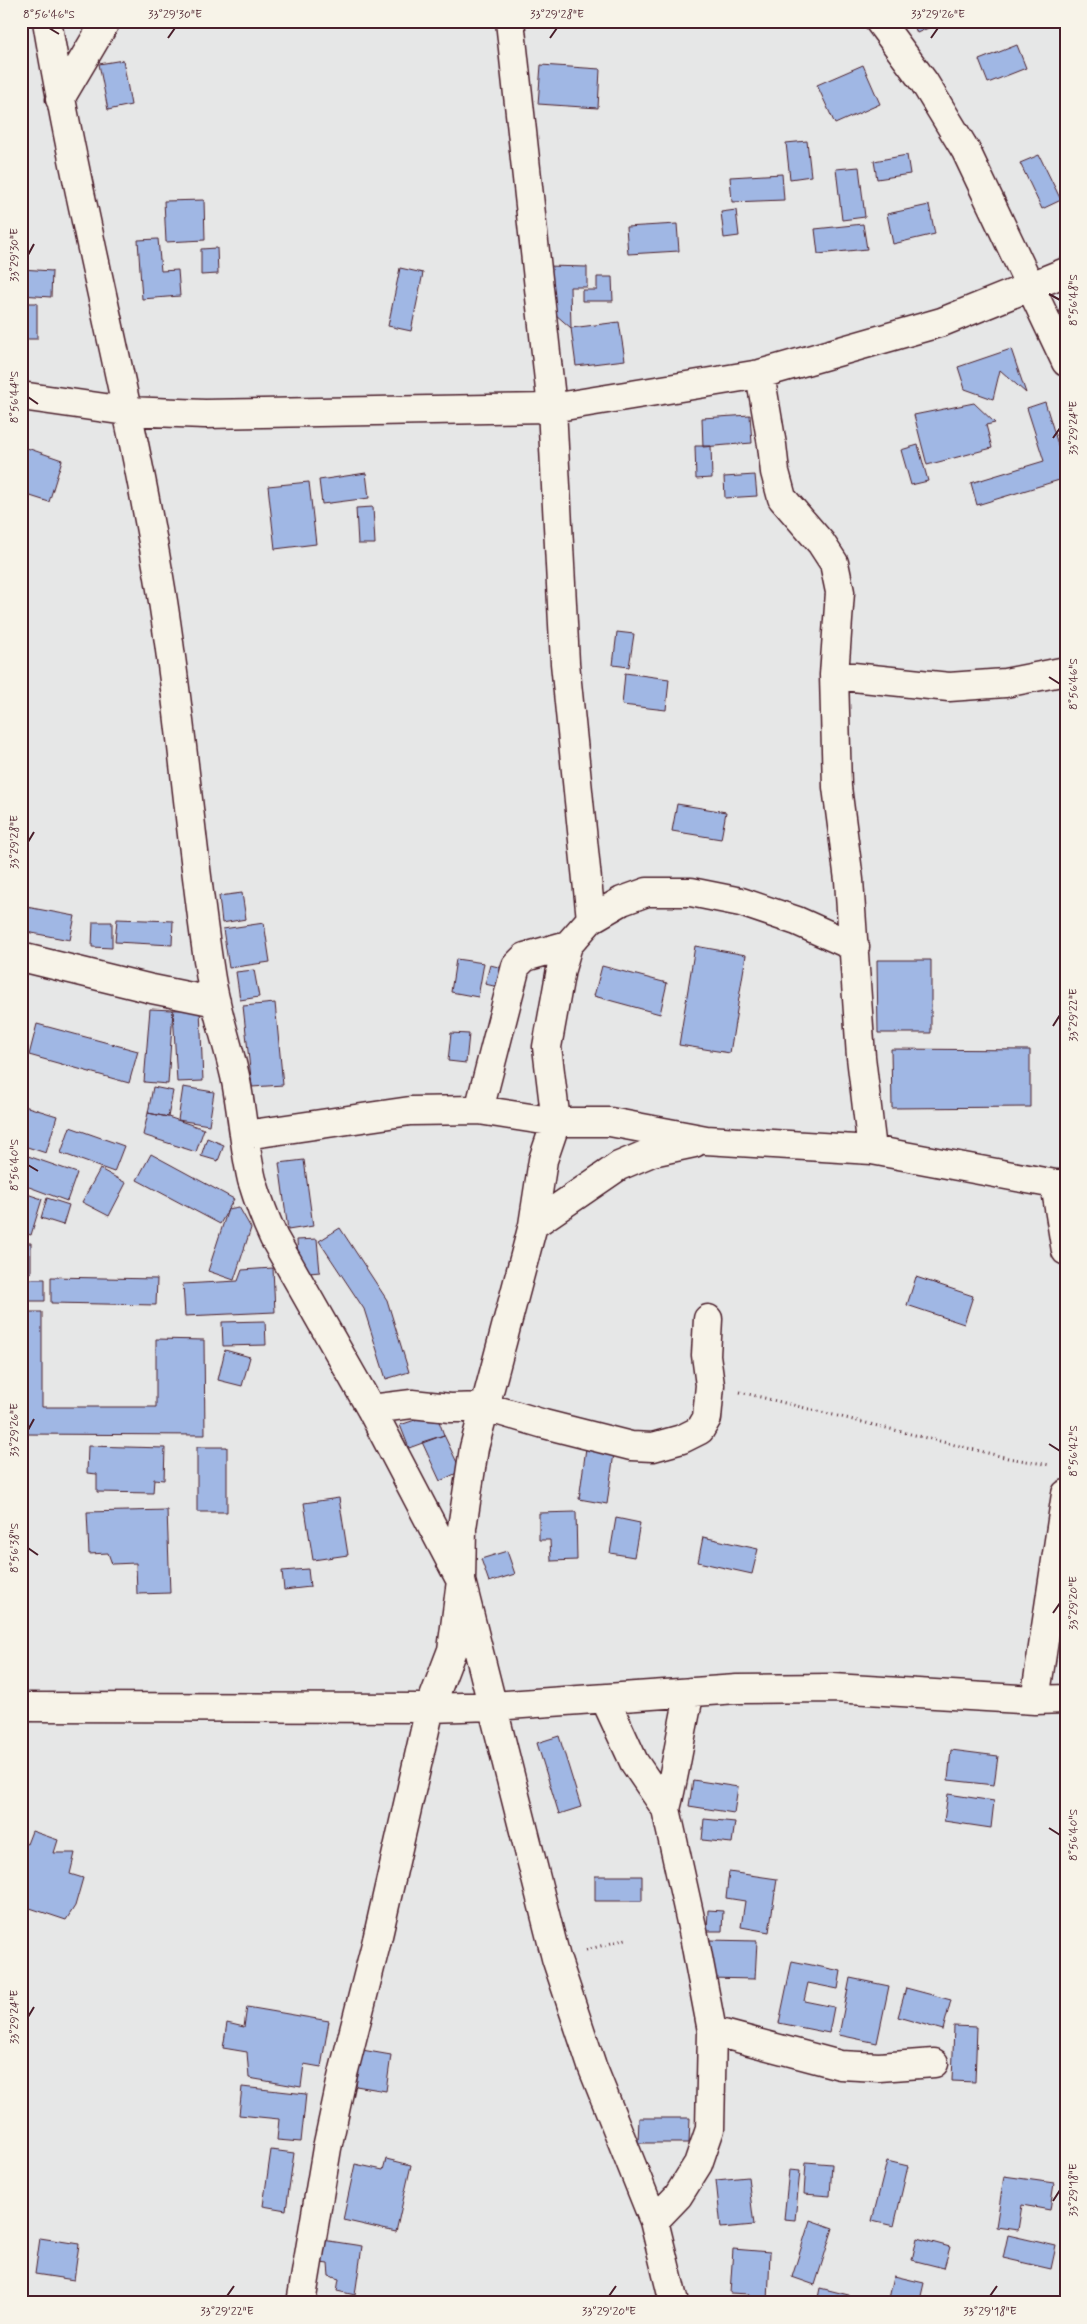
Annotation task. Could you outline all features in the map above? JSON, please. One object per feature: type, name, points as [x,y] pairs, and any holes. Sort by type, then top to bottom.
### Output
[{"type":"street","points":[[47,21],[60,99],[126,411],[161,589],[195,867],[216,1002],[235,1077],[252,1177],[262,1211],[274,1238],[371,1409],[461,1581],[556,1958],[592,2066],[654,2221],[674,2303]]},
{"type":"street","points":[[60,99],[106,21]]},
{"type":"street","points":[[510,21],[552,408],[565,663],[591,918]]},
{"type":"street","points":[[879,21],[924,82],[966,151],[1028,286],[1066,362]]},
{"type":"street","points":[[21,396],[126,411],[205,414],[552,408],[760,374],[942,322],[1066,272]]},
{"type":"street","points":[[760,374],[775,472],[782,498],[816,537],[834,562],[840,592],[834,675],[837,788],[855,947],[861,1057],[872,1150]]},
{"type":"street","points":[[834,675],[949,687],[1005,683],[1066,672]]},
{"type":"street","points":[[301,2303],[328,2139],[348,2051],[377,1940],[430,1708],[452,1650],[461,1581],[462,1528],[466,1491],[474,1448],[533,1226],[543,1160],[556,1122],[547,1048],[561,968],[568,945],[591,918],[622,901],[647,892],[691,892],[741,902],[797,922],[855,947]]},
{"type":"street","points":[[479,1110],[516,966],[525,956],[568,945]]},
{"type":"street","points":[[21,957],[152,989],[216,1002]]},
{"type":"street","points":[[246,1135],[410,1111],[479,1110],[556,1122],[610,1122],[706,1140],[872,1150],[1060,1184],[1066,1251]]},
{"type":"street","points":[[533,1226],[619,1166],[652,1152],[706,1140]]},
{"type":"street","points":[[371,1409],[412,1404],[450,1408],[486,1407],[631,1446],[653,1447],[682,1440],[700,1430],[707,1418],[710,1385],[706,1355],[708,1319]]},
{"type":"street","points":[[1035,1700],[1066,1494]]},
{"type":"street","points":[[21,1707],[430,1708],[493,1706],[690,1692],[833,1688],[1035,1700],[1066,1699]]},
{"type":"street","points":[[666,1809],[676,1770],[678,1744],[690,1692]]},
{"type":"street","points":[[605,1699],[634,1762],[666,1809],[694,1936],[712,2031],[710,2129],[698,2164],[678,2196],[654,2221]]},
{"type":"street","points":[[712,2031],[840,2065],[879,2067],[934,2063]]},
{"type":"path","points":[[710,1385],[1008,1458],[1056,1466]]},
{"type":"path","points":[[556,1958],[626,1940]]},
{"type":"building","points":[[912,21],[944,21],[917,33]]},
{"type":"building","points":[[1017,45],[1026,68],[988,83],[979,60]]},
{"type":"building","points":[[123,60],[131,105],[108,110],[99,64]]},
{"type":"building","points":[[541,65],[600,69],[598,108],[538,104]]},
{"type":"building","points":[[863,65],[880,104],[835,124],[817,85]]},
{"type":"building","points":[[807,141],[811,176],[790,179],[786,143]]},
{"type":"building","points":[[907,155],[910,174],[877,179],[874,161]]},
{"type":"building","points":[[1039,155],[1061,200],[1042,209],[1020,163]]},
{"type":"building","points":[[859,167],[865,217],[842,220],[836,169]]},
{"type":"building","points":[[782,174],[784,200],[732,202],[730,177]]},
{"type":"building","points":[[21,195],[29,196],[28,232],[21,231]]},
{"type":"building","points":[[204,200],[205,240],[166,242],[164,201]]},
{"type":"building","points":[[929,205],[935,234],[893,244],[887,214]]},
{"type":"building","points":[[736,210],[739,236],[724,238],[721,212]]},
{"type":"building","points":[[677,224],[679,251],[628,254],[626,227]]},
{"type":"building","points":[[863,224],[867,249],[818,254],[815,229]]},
{"type":"building","points":[[158,239],[161,271],[178,270],[180,296],[142,299],[138,240]]},
{"type":"building","points":[[217,248],[218,274],[201,275],[201,249]]},
{"type":"building","points":[[547,266],[587,267],[587,287],[570,287],[571,328],[547,307]]},
{"type":"building","points":[[400,268],[423,273],[411,331],[388,326]]},
{"type":"building","points":[[21,269],[52,271],[51,297],[21,295]]},
{"type":"building","points":[[597,277],[612,277],[613,301],[582,301],[582,290],[597,290]]},
{"type":"building","points":[[21,303],[37,303],[37,339],[21,339]]},
{"type":"building","points":[[619,322],[625,360],[576,366],[571,328]]},
{"type":"building","points":[[1011,349],[1026,393],[1000,370],[993,399],[965,389],[958,367]]},
{"type":"building","points":[[1045,402],[1066,471],[1066,478],[977,505],[971,483],[1044,461],[1027,408]]},
{"type":"building","points":[[974,403],[995,423],[986,425],[992,448],[927,465],[914,415]]},
{"type":"building","points":[[750,415],[752,443],[703,447],[702,418]]},
{"type":"building","points":[[918,445],[928,481],[911,485],[901,450]]},
{"type":"building","points":[[695,446],[711,446],[712,478],[696,479]]},
{"type":"building","points":[[27,448],[62,460],[49,502],[21,493],[21,466]]},
{"type":"building","points":[[366,473],[369,498],[322,504],[319,480]]},
{"type":"building","points":[[755,475],[757,496],[725,498],[724,477]]},
{"type":"building","points":[[309,482],[316,544],[275,549],[268,486]]},
{"type":"building","points":[[373,507],[375,544],[358,544],[356,508]]},
{"type":"building","points":[[617,632],[634,634],[629,667],[613,665]]},
{"type":"building","points":[[625,673],[669,679],[666,710],[622,705]]},
{"type":"building","points":[[677,804],[726,812],[721,839],[672,831]]},
{"type":"building","points":[[242,893],[246,919],[222,923],[219,896]]},
{"type":"building","points":[[21,906],[75,916],[70,940],[21,931]]},
{"type":"building","points":[[117,919],[173,921],[172,945],[115,942]]},
{"type":"building","points":[[93,922],[112,922],[112,948],[92,947]]},
{"type":"building","points":[[264,923],[270,962],[229,968],[223,929]]},
{"type":"building","points":[[695,946],[746,955],[730,1053],[679,1045]]},
{"type":"building","points":[[456,959],[484,963],[478,997],[451,992]]},
{"type":"building","points":[[877,960],[931,960],[931,1033],[878,1033]]},
{"type":"building","points":[[490,965],[503,968],[498,987],[485,984]]},
{"type":"building","points":[[602,966],[667,983],[660,1014],[594,996]]},
{"type":"building","points":[[254,970],[259,997],[240,1000],[236,972]]},
{"type":"building","points":[[275,1003],[283,1085],[252,1087],[243,1006]]},
{"type":"building","points":[[150,1009],[173,1010],[168,1084],[144,1082]]},
{"type":"building","points":[[200,1009],[203,1081],[177,1082],[173,1010]]},
{"type":"building","points":[[37,1024],[138,1051],[129,1083],[29,1055]]},
{"type":"building","points":[[451,1033],[469,1034],[466,1063],[448,1061]]},
{"type":"building","points":[[891,1049],[1030,1050],[1030,1107],[892,1108]]},
{"type":"building","points":[[153,1087],[173,1091],[168,1117],[148,1113]]},
{"type":"building","points":[[183,1087],[214,1092],[209,1125],[178,1120]]},
{"type":"building","points":[[21,1105],[57,1116],[46,1153],[21,1145]]},
{"type":"building","points":[[148,1113],[168,1117],[204,1129],[196,1152],[143,1135]]},
{"type":"building","points":[[70,1127],[124,1146],[114,1172],[61,1153]]},
{"type":"building","points":[[207,1138],[224,1145],[218,1161],[201,1156]]},
{"type":"building","points":[[151,1154],[234,1199],[220,1224],[137,1180]]},
{"type":"building","points":[[28,1156],[77,1173],[67,1201],[21,1184],[21,1175]]},
{"type":"building","points":[[304,1160],[313,1226],[288,1230],[279,1163]]},
{"type":"building","points":[[100,1169],[126,1183],[109,1216],[82,1202]]},
{"type":"building","points":[[21,1192],[42,1199],[31,1235],[21,1232]]},
{"type":"building","points":[[47,1198],[69,1205],[63,1225],[41,1218]]},
{"type":"building","points":[[239,1207],[251,1228],[234,1280],[208,1271],[228,1209]]},
{"type":"building","points":[[340,1228],[387,1300],[409,1372],[386,1379],[364,1309],[319,1241]]},
{"type":"building","points":[[317,1239],[320,1272],[299,1274],[297,1240]]},
{"type":"building","points":[[21,1243],[31,1243],[31,1273],[21,1273]]},
{"type":"building","points":[[273,1268],[275,1312],[185,1316],[183,1284],[238,1281],[242,1270]]},
{"type":"building","points":[[51,1277],[157,1279],[156,1305],[51,1303]]},
{"type":"building","points":[[916,1277],[973,1296],[964,1324],[907,1305]]},
{"type":"building","points":[[21,1279],[45,1279],[45,1301],[21,1301]]},
{"type":"building","points":[[21,1312],[42,1312],[42,1407],[156,1407],[156,1339],[204,1340],[205,1435],[21,1434]]},
{"type":"building","points":[[265,1321],[266,1345],[223,1346],[222,1322]]},
{"type":"building","points":[[225,1350],[250,1357],[242,1386],[218,1380]]},
{"type":"building","points":[[436,1413],[444,1435],[409,1448],[400,1425]]},
{"type":"building","points":[[444,1435],[461,1471],[440,1481],[422,1442]]},
{"type":"building","points":[[88,1446],[165,1448],[164,1480],[154,1479],[153,1493],[97,1492],[97,1474],[87,1473]]},
{"type":"building","points":[[197,1447],[227,1447],[227,1512],[197,1512]]},
{"type":"building","points":[[586,1448],[614,1453],[607,1504],[579,1499]]},
{"type":"building","points":[[339,1498],[348,1555],[313,1560],[304,1503]]},
{"type":"building","points":[[167,1510],[170,1593],[137,1594],[136,1563],[112,1564],[108,1553],[89,1554],[87,1512]]},
{"type":"building","points":[[576,1512],[577,1560],[551,1561],[550,1540],[539,1540],[539,1513]]},
{"type":"building","points":[[616,1518],[640,1523],[634,1557],[610,1553]]},
{"type":"building","points":[[703,1537],[758,1549],[752,1574],[698,1562]]},
{"type":"building","points":[[507,1551],[515,1574],[489,1582],[481,1559]]},
{"type":"building","points":[[308,1569],[310,1587],[284,1590],[282,1571]]},
{"type":"building","points":[[559,1736],[581,1807],[559,1814],[537,1743]]},
{"type":"building","points":[[951,1750],[998,1756],[994,1785],[948,1780]]},
{"type":"building","points":[[693,1780],[738,1787],[734,1813],[689,1806]]},
{"type":"building","points":[[948,1794],[994,1801],[991,1828],[944,1821]]},
{"type":"building","points":[[704,1819],[735,1822],[732,1843],[702,1840]]},
{"type":"building","points":[[32,1831],[58,1840],[54,1853],[75,1853],[70,1874],[83,1878],[75,1906],[66,1920],[21,1905],[21,1842],[27,1844]]},
{"type":"building","points":[[729,1872],[777,1879],[769,1932],[741,1927],[745,1901],[726,1898]]},
{"type":"building","points":[[595,1876],[642,1876],[642,1901],[595,1901]]},
{"type":"building","points":[[708,1910],[723,1911],[722,1931],[707,1931]]},
{"type":"building","points":[[709,1940],[757,1941],[755,1979],[709,1978]]},
{"type":"building","points":[[792,1961],[841,1971],[838,1989],[808,1983],[804,2001],[834,2007],[829,2033],[779,2023]]},
{"type":"building","points":[[850,1978],[889,1986],[877,2043],[839,2035]]},
{"type":"building","points":[[906,1988],[951,2000],[943,2030],[898,2017]]},
{"type":"building","points":[[247,2007],[329,2021],[321,2067],[304,2064],[301,2087],[249,2078],[247,2052],[223,2048],[227,2023],[244,2027]]},
{"type":"building","points":[[954,2026],[977,2027],[975,2082],[952,2081]]},
{"type":"building","points":[[362,2050],[391,2055],[386,2091],[356,2086]]},
{"type":"building","points":[[242,2087],[306,2094],[301,2142],[277,2140],[279,2119],[239,2115]]},
{"type":"building","points":[[639,2118],[690,2118],[689,2143],[638,2143]]},
{"type":"building","points":[[271,2150],[294,2153],[286,2210],[263,2206]]},
{"type":"building","points":[[386,2159],[411,2165],[396,2232],[343,2220],[355,2164],[383,2170]]},
{"type":"building","points":[[887,2161],[908,2166],[894,2226],[872,2221]]},
{"type":"building","points":[[806,2162],[832,2164],[830,2196],[804,2194]]},
{"type":"building","points":[[789,2170],[800,2171],[795,2220],[784,2219]]},
{"type":"building","points":[[1004,2176],[1054,2183],[1050,2210],[1022,2205],[1018,2230],[996,2227]]},
{"type":"building","points":[[748,2177],[754,2225],[721,2228],[716,2180]]},
{"type":"building","points":[[810,2220],[833,2228],[815,2285],[792,2277]]},
{"type":"building","points":[[1008,2235],[1056,2246],[1051,2269],[1003,2258]]},
{"type":"building","points":[[40,2238],[79,2244],[74,2280],[35,2274]]},
{"type":"building","points":[[917,2238],[950,2247],[944,2268],[912,2260]]},
{"type":"building","points":[[316,2239],[362,2246],[355,2295],[337,2291],[339,2279],[329,2276],[328,2264],[313,2262]]},
{"type":"building","points":[[733,2249],[770,2252],[768,2303],[749,2303],[749,2294],[730,2293]]},
{"type":"building","points":[[894,2276],[924,2283],[921,2296],[930,2298],[929,2303],[888,2303]]},
{"type":"building","points":[[820,2288],[873,2301],[872,2303],[817,2303]]}]
